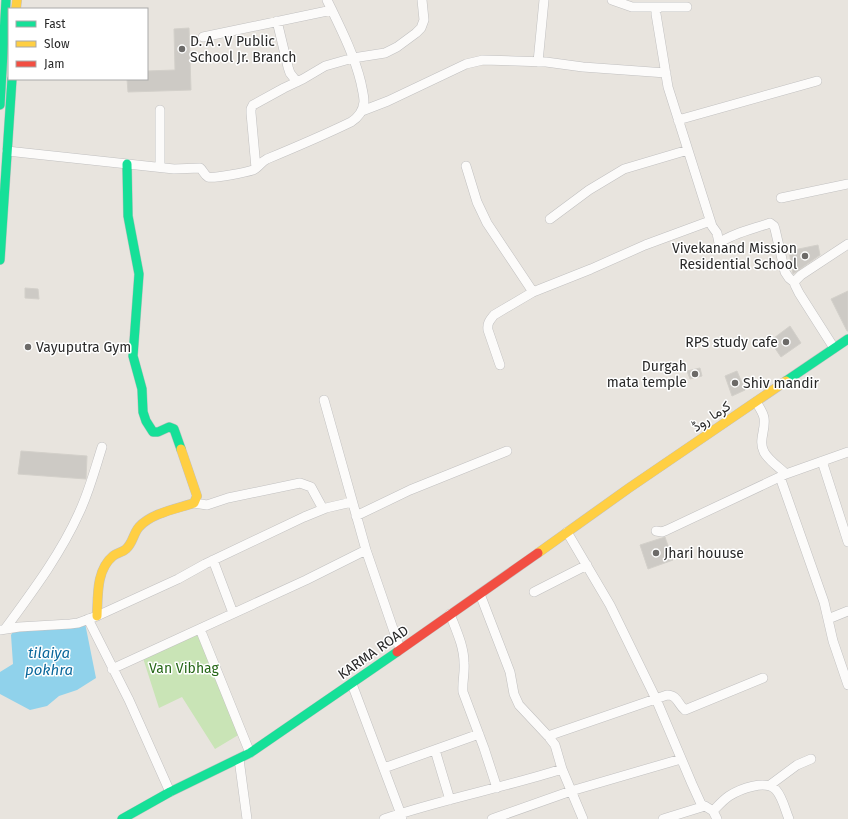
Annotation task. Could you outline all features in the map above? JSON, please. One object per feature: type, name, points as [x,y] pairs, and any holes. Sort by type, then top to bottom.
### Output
[{"type":"street","points":[[0,105],[6,0]]},
{"type":"street","points":[[7,151],[174,169],[200,168],[206,176],[215,178],[253,170],[266,160],[352,122],[362,111],[364,96],[357,69],[327,0]]},
{"type":"street","points":[[256,168],[251,109],[258,101],[297,82],[325,66],[353,58],[385,53],[397,47],[421,28],[424,20],[422,0]]},
{"type":"street","points":[[538,62],[544,0]]},
{"type":"street","points":[[612,0],[632,6],[687,7]]},
{"type":"street","points":[[660,7],[656,10],[656,14],[668,87],[710,221],[717,232],[719,243],[729,236],[737,235],[770,224],[774,226],[783,266],[789,278],[794,282],[799,293],[834,348]]},
{"type":"street","points":[[203,37],[332,10]]},
{"type":"street","points":[[277,21],[288,67],[297,82]]},
{"type":"street","points":[[362,111],[388,101],[466,64],[483,60],[538,62],[666,73]]},
{"type":"street","points":[[0,260],[12,80]]},
{"type":"street","points":[[678,120],[816,81]]},
{"type":"street","points":[[160,110],[160,167]]},
{"type":"street","points":[[550,219],[589,190],[619,172],[688,150]]},
{"type":"street","points":[[127,164],[128,216],[139,274],[133,356],[142,389],[143,412],[146,421],[153,432],[158,432],[170,427],[176,432],[197,496],[194,503]]},
{"type":"street","points":[[466,166],[477,202],[487,223],[533,292]]},
{"type":"street","points":[[781,198],[848,184]]},
{"type":"street","points":[[500,366],[488,330],[488,324],[494,314],[533,292],[591,269],[645,245],[710,221]]},
{"type":"street","points":[[794,282],[801,275],[848,244]]},
{"type":"street","name":"کرما روڈ","points":[[629,488],[848,339]]},
{"type":"street","points":[[324,400],[366,550],[400,649]]},
{"type":"street","points":[[756,402],[763,412],[765,420],[762,436],[764,451],[783,475],[824,602],[833,641],[848,685]]},
{"type":"street","points":[[3,630],[47,571],[72,528],[83,503],[102,447]]},
{"type":"street","points":[[356,516],[410,490],[507,451]]},
{"type":"street","points":[[656,531],[662,532],[667,530],[783,475],[848,452]]},
{"type":"street","points":[[822,461],[848,542]]},
{"type":"street","points":[[97,616],[99,587],[102,572],[106,564],[114,555],[123,552],[129,546],[139,527],[155,516],[194,503],[207,505],[228,498],[300,483],[311,487],[323,509]]},
{"type":"street","name":"KARMA ROAD","points":[[122,819],[170,792],[239,760],[250,753],[352,684],[629,488]]},
{"type":"street","points":[[3,630],[42,625],[70,624],[97,616],[178,579],[213,560],[304,517],[323,509],[352,502]]},
{"type":"street","points":[[567,532],[610,605],[656,699],[702,806]]},
{"type":"street","points":[[112,669],[366,550]]},
{"type":"street","points":[[213,560],[234,613]]},
{"type":"street","points":[[534,592],[587,565]]},
{"type":"street","points":[[480,594],[510,672],[514,694],[519,705],[555,745],[562,769],[583,819]]},
{"type":"street","points":[[828,619],[848,611]]},
{"type":"street","points":[[450,614],[463,653],[463,692],[497,788]]},
{"type":"street","points":[[88,619],[129,700],[170,792]]},
{"type":"street","points":[[200,629],[250,753]]},
{"type":"street","points":[[548,736],[670,695],[677,699],[685,710],[763,678]]},
{"type":"street","points":[[352,684],[402,816]]},
{"type":"street","points":[[384,768],[479,734]]},
{"type":"street","points":[[435,750],[450,800]]},
{"type":"street","points":[[492,819],[519,815],[571,792],[681,759]]},
{"type":"street","points":[[770,786],[797,765],[811,759]]},
{"type":"street","points":[[239,760],[247,819]]},
{"type":"street","points":[[384,819],[402,816],[450,800],[527,780],[562,769]]},
{"type":"street","points":[[663,819],[702,806],[710,808],[715,815],[731,795],[763,784],[776,790],[781,798],[789,819]]},
{"type":"green space","name":"Van Vibhag","points":[[200,629],[240,734],[215,749],[182,697],[159,708],[142,655]]},
{"type":"water","name":"tilaiya pokhra","points":[[85,623],[96,678],[77,690],[59,696],[47,706],[30,710],[0,694],[0,672],[13,664],[11,635],[15,628]]},
{"type":"building","name":"D. A . V Public School Jr. Branch","points":[[189,28],[191,90],[128,92],[127,80],[148,80],[148,71],[175,70],[174,29]]},
{"type":"building","name":"Vivekanand Mission Residential School","points":[[818,245],[820,255],[793,274],[789,251]]},
{"type":"building","points":[[25,288],[38,289],[39,299],[25,298]]},
{"type":"building","points":[[848,291],[848,331],[847,331],[831,299]]},
{"type":"building","name":"RPS study cafe","points":[[790,326],[801,343],[781,357],[770,341]]},
{"type":"building","name":"Durgah mata temple","points":[[700,368],[702,376],[690,379],[687,371]]},
{"type":"building","name":"Shiv mandir","points":[[737,371],[745,390],[732,396],[725,376]]},
{"type":"building","points":[[21,451],[87,456],[86,479],[18,474]]},
{"type":"building","name":"Jhari houuse","points":[[665,537],[673,560],[648,569],[640,545]]},
{"type":"traffic: fast","points":[[0,105],[6,0]]},
{"type":"traffic: fast","points":[[0,260],[12,80]]},
{"type":"traffic: fast","points":[[127,164],[128,216],[139,274],[133,356],[142,389],[143,412],[146,421],[153,432],[158,432],[169,427],[174,429],[181,449]]},
{"type":"traffic: fast","points":[[786,381],[848,339]]},
{"type":"traffic: fast","points":[[122,819],[170,792],[250,753],[397,652]]},
{"type":"traffic: slow","points":[[16,8],[17,0]]},
{"type":"traffic: slow","points":[[538,553],[629,488],[786,381]]},
{"type":"traffic: slow","points":[[97,616],[99,584],[103,568],[107,562],[113,556],[128,547],[137,530],[144,522],[157,515],[194,503],[197,496],[181,449]]},
{"type":"traffic: jam","points":[[397,652],[538,553]]},
{"type":"place","name":"D. A . V Public School Jr. Branch","points":[[182,49]]},
{"type":"place","name":"Vivekanand Mission Residential School","points":[[805,256]]},
{"type":"place","name":"RPS study cafe","points":[[786,342]]},
{"type":"place","name":"Vayuputra Gym","points":[[28,347]]},
{"type":"place","name":"Durgah mata temple","points":[[695,374]]},
{"type":"place","name":"Shiv mandir","points":[[735,383]]},
{"type":"place","name":"Jhari houuse","points":[[656,553]]}]
